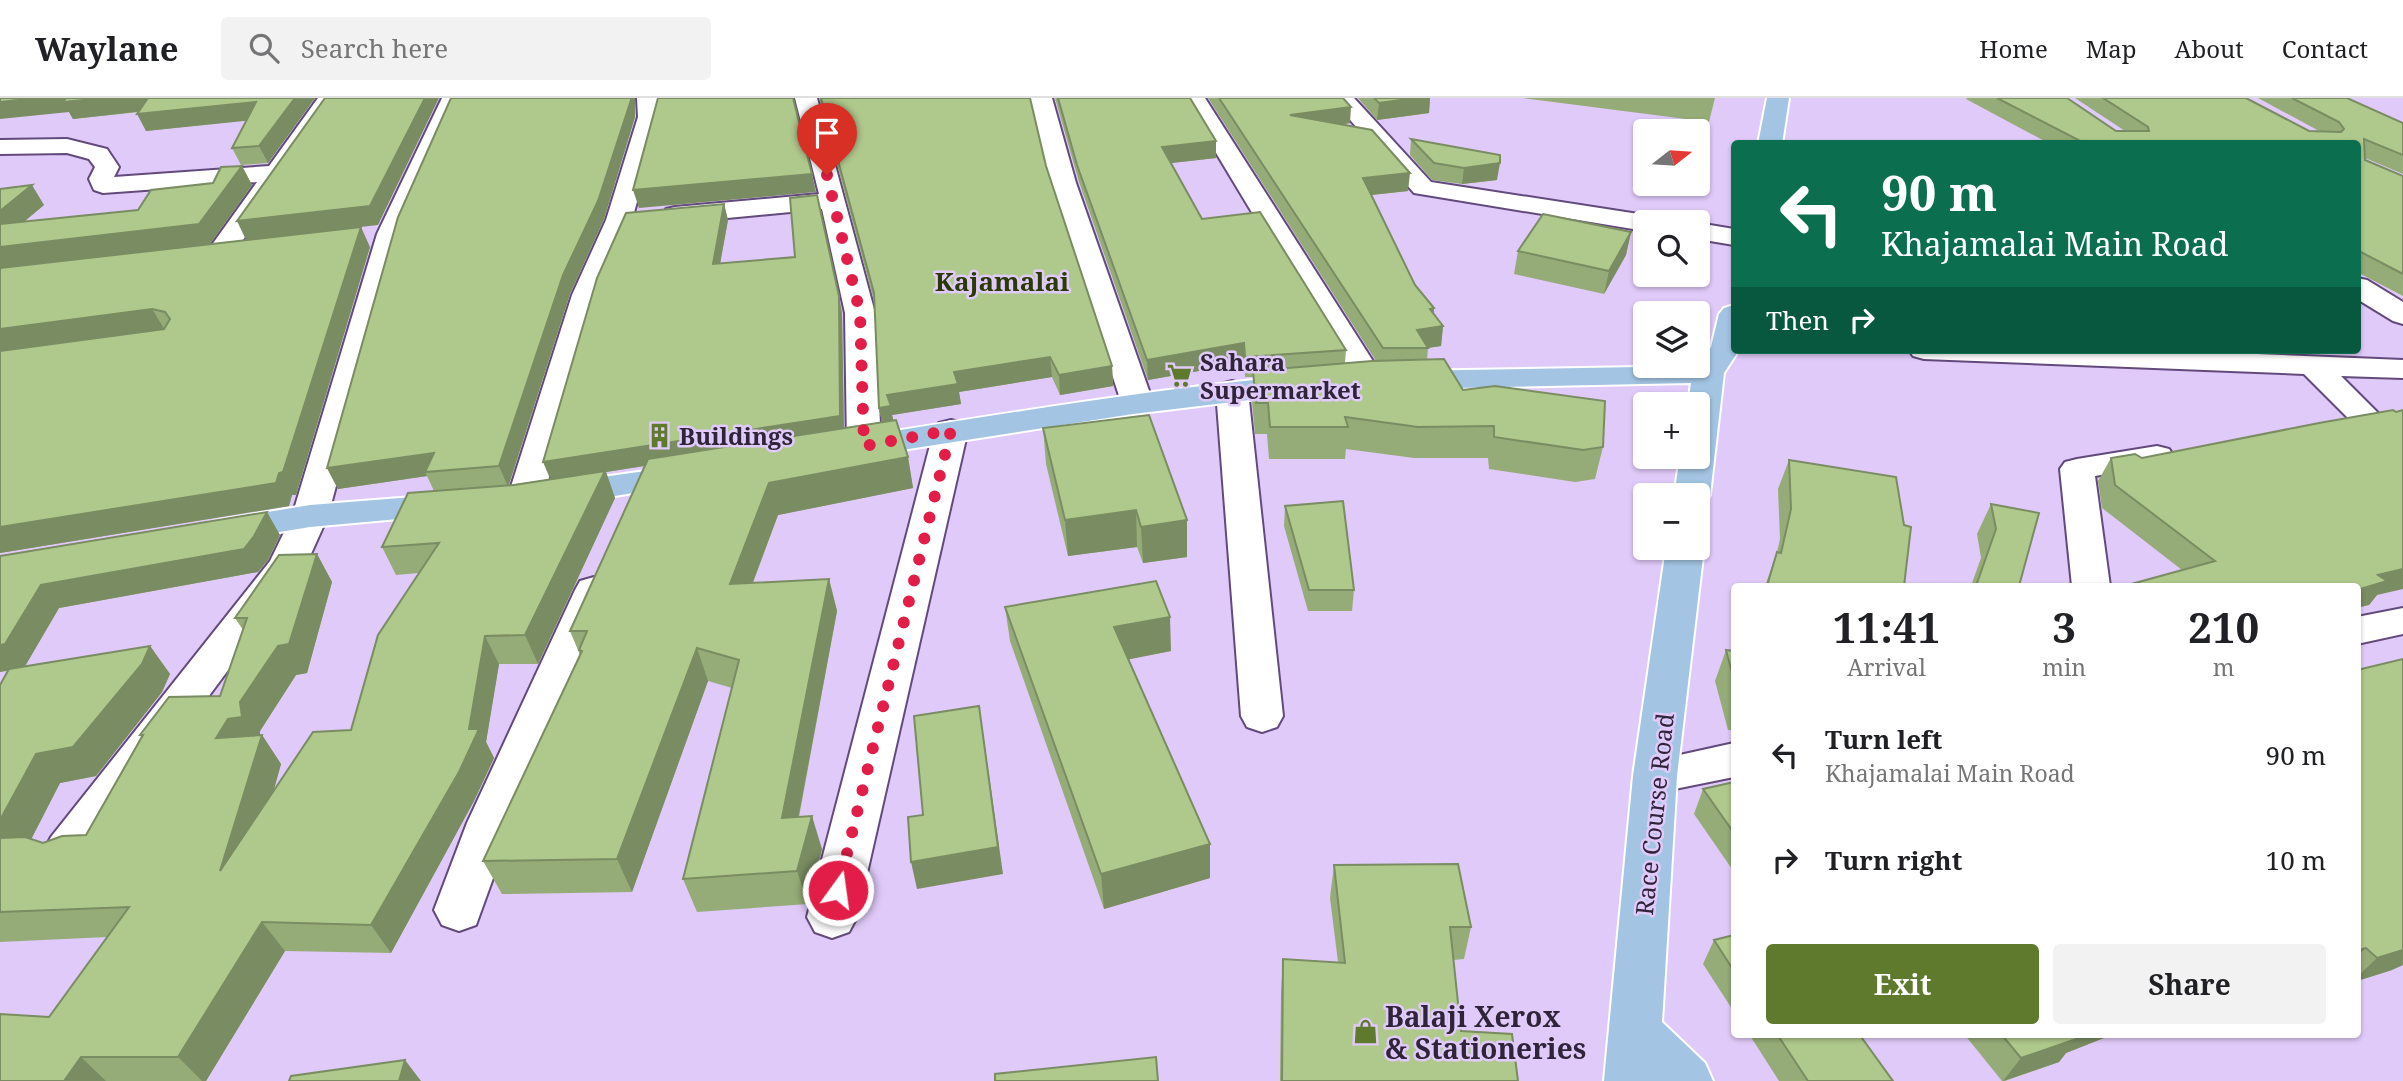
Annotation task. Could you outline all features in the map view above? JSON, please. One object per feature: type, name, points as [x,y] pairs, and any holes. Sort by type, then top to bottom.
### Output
[{"type":"main road","points":[[1771,140],[1779,98]]},
{"type":"main road","points":[[1710,406],[1731,325]]},
{"type":"main road","points":[[823,453],[951,430],[1137,402],[1232,391],[1723,356]]},
{"type":"main road","points":[[189,536],[310,516],[502,501],[712,471]]},
{"type":"main road","name":"Race Course Road","points":[[1633,1056],[1655,776],[1683,560]]},
{"type":"main road","points":[[1633,1056],[1686,1081]]},
{"type":"street","points":[[220,253],[329,98]]},
{"type":"street","points":[[68,850],[287,565],[310,516],[377,235],[453,98]]},
{"type":"street","points":[[502,501],[619,220],[649,117],[648,98]]},
{"type":"street","points":[[806,98],[860,313],[864,446]]},
{"type":"street","points":[[1041,98],[1063,183],[1137,402]]},
{"type":"street","points":[[1194,98],[1369,380]]},
{"type":"street","points":[[1342,98],[1423,188],[1633,221]]},
{"type":"street","points":[[0,147],[67,146],[98,154],[107,167],[101,179],[103,185],[122,186],[276,173]]},
{"type":"street","points":[[619,220],[833,200]]},
{"type":"street","points":[[1710,233],[1731,236]]},
{"type":"street","points":[[192,256],[259,248]]},
{"type":"street","points":[[2361,289],[2403,315]]},
{"type":"street","points":[[2027,354],[2403,369]]},
{"type":"street","points":[[2312,365],[2371,422]]},
{"type":"street","points":[[1232,391],[1262,716]]},
{"type":"street","points":[[2330,429],[2371,422],[2403,410]]},
{"type":"street","points":[[832,917],[951,430]]},
{"type":"street","points":[[2091,583],[2077,469],[2183,452]]},
{"type":"street","points":[[625,520],[642,482]]},
{"type":"street","points":[[458,910],[490,823],[608,558]]},
{"type":"street","points":[[2361,630],[2403,621]]},
{"type":"street","points":[[1655,776],[1731,761]]},
{"type":"building","points":[[0,98],[37,98],[0,102]]},
{"type":"building","points":[[66,98],[104,98],[63,102]]},
{"type":"building","points":[[148,98],[295,98],[259,146],[232,148],[256,102],[137,114]]},
{"type":"building","points":[[325,98],[425,98],[370,206],[237,221]]},
{"type":"building","points":[[451,98],[631,100],[598,201],[563,275],[499,466],[425,472],[434,453],[327,468],[398,217]]},
{"type":"building","points":[[658,98],[793,98],[812,174],[633,190]]},
{"type":"building","points":[[821,98],[1030,98],[1046,166],[1112,366],[1059,375],[1050,357],[954,372],[958,384],[887,395],[891,406],[879,408],[874,293]]},
{"type":"building","points":[[1058,98],[1190,98],[1216,141],[1162,147],[1202,219],[1260,212],[1346,350],[1245,357],[1244,343],[1147,360],[1077,165]]},
{"type":"building","points":[[1219,98],[1343,98],[1351,107],[1290,115],[1372,130],[1410,173],[1363,178],[1415,285],[1434,308],[1430,309],[1443,326],[1417,330],[1428,348],[1383,348]]},
{"type":"building","points":[[1374,98],[1416,98],[1379,103]]},
{"type":"building","points":[[1997,98],[2067,98],[2116,131],[2149,131],[2148,127],[2103,98],[2246,98],[2309,131],[2341,132],[2344,129],[2339,122],[2292,98],[2347,98],[2403,123],[2403,155],[2364,139],[2365,160],[2403,176],[2403,274],[2361,252],[2361,140],[2078,140]]},
{"type":"building","points":[[1411,139],[1500,155],[1500,163],[1464,168],[1434,163]]},
{"type":"building","points":[[242,166],[199,224],[0,247],[0,224],[138,210],[151,190],[213,183],[221,167]]},
{"type":"building","points":[[32,185],[0,211],[0,189]]},
{"type":"building","points":[[817,195],[839,296],[840,416],[543,462],[597,278],[626,213],[724,204],[713,264],[795,257],[790,198]]},
{"type":"building","points":[[1543,214],[1631,232],[1609,271],[1518,251]]},
{"type":"building","points":[[361,227],[283,472],[279,473],[276,483],[0,527],[0,351],[164,329],[170,319],[165,312],[152,309],[0,329],[0,268]]},
{"type":"building","points":[[1444,359],[1463,390],[1495,386],[1605,401],[1603,447],[1583,450],[1494,437],[1494,426],[1418,427],[1345,417],[1348,427],[1270,427],[1268,403],[1256,403],[1253,371],[1372,361]]},
{"type":"building","points":[[2403,410],[2403,569],[2378,575],[2387,581],[2361,589],[2361,583],[2135,583],[2215,561],[2115,485],[2111,458],[2135,454],[2142,458],[2319,423]]},
{"type":"building","points":[[1149,415],[1187,520],[1141,527],[1136,510],[1065,520],[1043,428]]},
{"type":"building","points":[[896,420],[908,457],[769,483],[730,584],[829,579],[782,818],[812,816],[797,871],[683,879],[739,660],[697,648],[617,859],[483,861],[582,651],[579,650],[587,631],[570,631],[648,459]]},
{"type":"building","points":[[1789,460],[1896,477],[1904,525],[1911,527],[1904,583],[1768,583],[1777,552],[1781,553],[1791,509]]},
{"type":"building","points":[[605,471],[525,635],[485,636],[469,729],[479,729],[459,772],[371,925],[262,922],[178,1057],[81,1057],[64,1081],[0,1081],[0,1014],[49,1017],[129,907],[0,912],[0,838],[25,837],[43,843],[62,836],[86,835],[143,735],[140,735],[169,697],[220,696],[247,618],[235,618],[279,555],[317,554],[289,644],[278,646],[240,702],[242,717],[228,719],[216,738],[262,735],[220,871],[313,732],[351,730],[378,635],[439,543],[382,547],[408,493],[514,485]]},
{"type":"building","points":[[1343,501],[1354,590],[1309,590],[1285,506]]},
{"type":"building","points":[[1991,504],[2039,513],[2020,583],[1977,583],[1996,529]]},
{"type":"building","points":[[267,512],[244,549],[41,585],[5,644],[0,645],[0,556]]},
{"type":"building","points":[[1156,581],[1170,617],[1114,627],[1210,844],[1101,874],[1005,607]]},
{"type":"building","points":[[150,646],[142,664],[73,747],[36,754],[0,820],[0,685],[9,669]]},
{"type":"building","points":[[1726,650],[1731,651],[1731,669]]},
{"type":"building","points":[[2403,659],[2403,950],[2377,958],[2366,948],[2361,949],[2361,669]]},
{"type":"building","points":[[979,706],[998,847],[911,862],[908,817],[923,815],[914,716]]},
{"type":"building","points":[[1731,783],[1731,829],[1703,789]]},
{"type":"building","points":[[1458,864],[1471,927],[1450,927],[1461,1031],[1512,1034],[1518,1081],[1282,1081],[1283,959],[1345,963],[1334,865]]},
{"type":"building","points":[[1731,936],[1731,966],[1714,940]]},
{"type":"building","points":[[1780,1038],[1862,1038],[1893,1081],[1808,1081]]},
{"type":"building","points":[[2004,1038],[2079,1038],[2021,1058]]},
{"type":"building","points":[[1156,1057],[1158,1081],[995,1081],[995,1074]]},
{"type":"building","points":[[405,1060],[399,1081],[289,1081],[291,1076]]},
{"type":"place","name":"Sahara Supermarket","points":[[1180,375]]},
{"type":"place","name":"Buildings","points":[[659,435]]},
{"type":"place","name":"Balaji Xerox & Stationeries","points":[[1365,1032]]},
{"type":"district","name":"Kajamalai","points":[[1002,281]]},
{"type":"route","points":[[827,175],[860,313],[864,446],[951,430],[838,890]]}]
